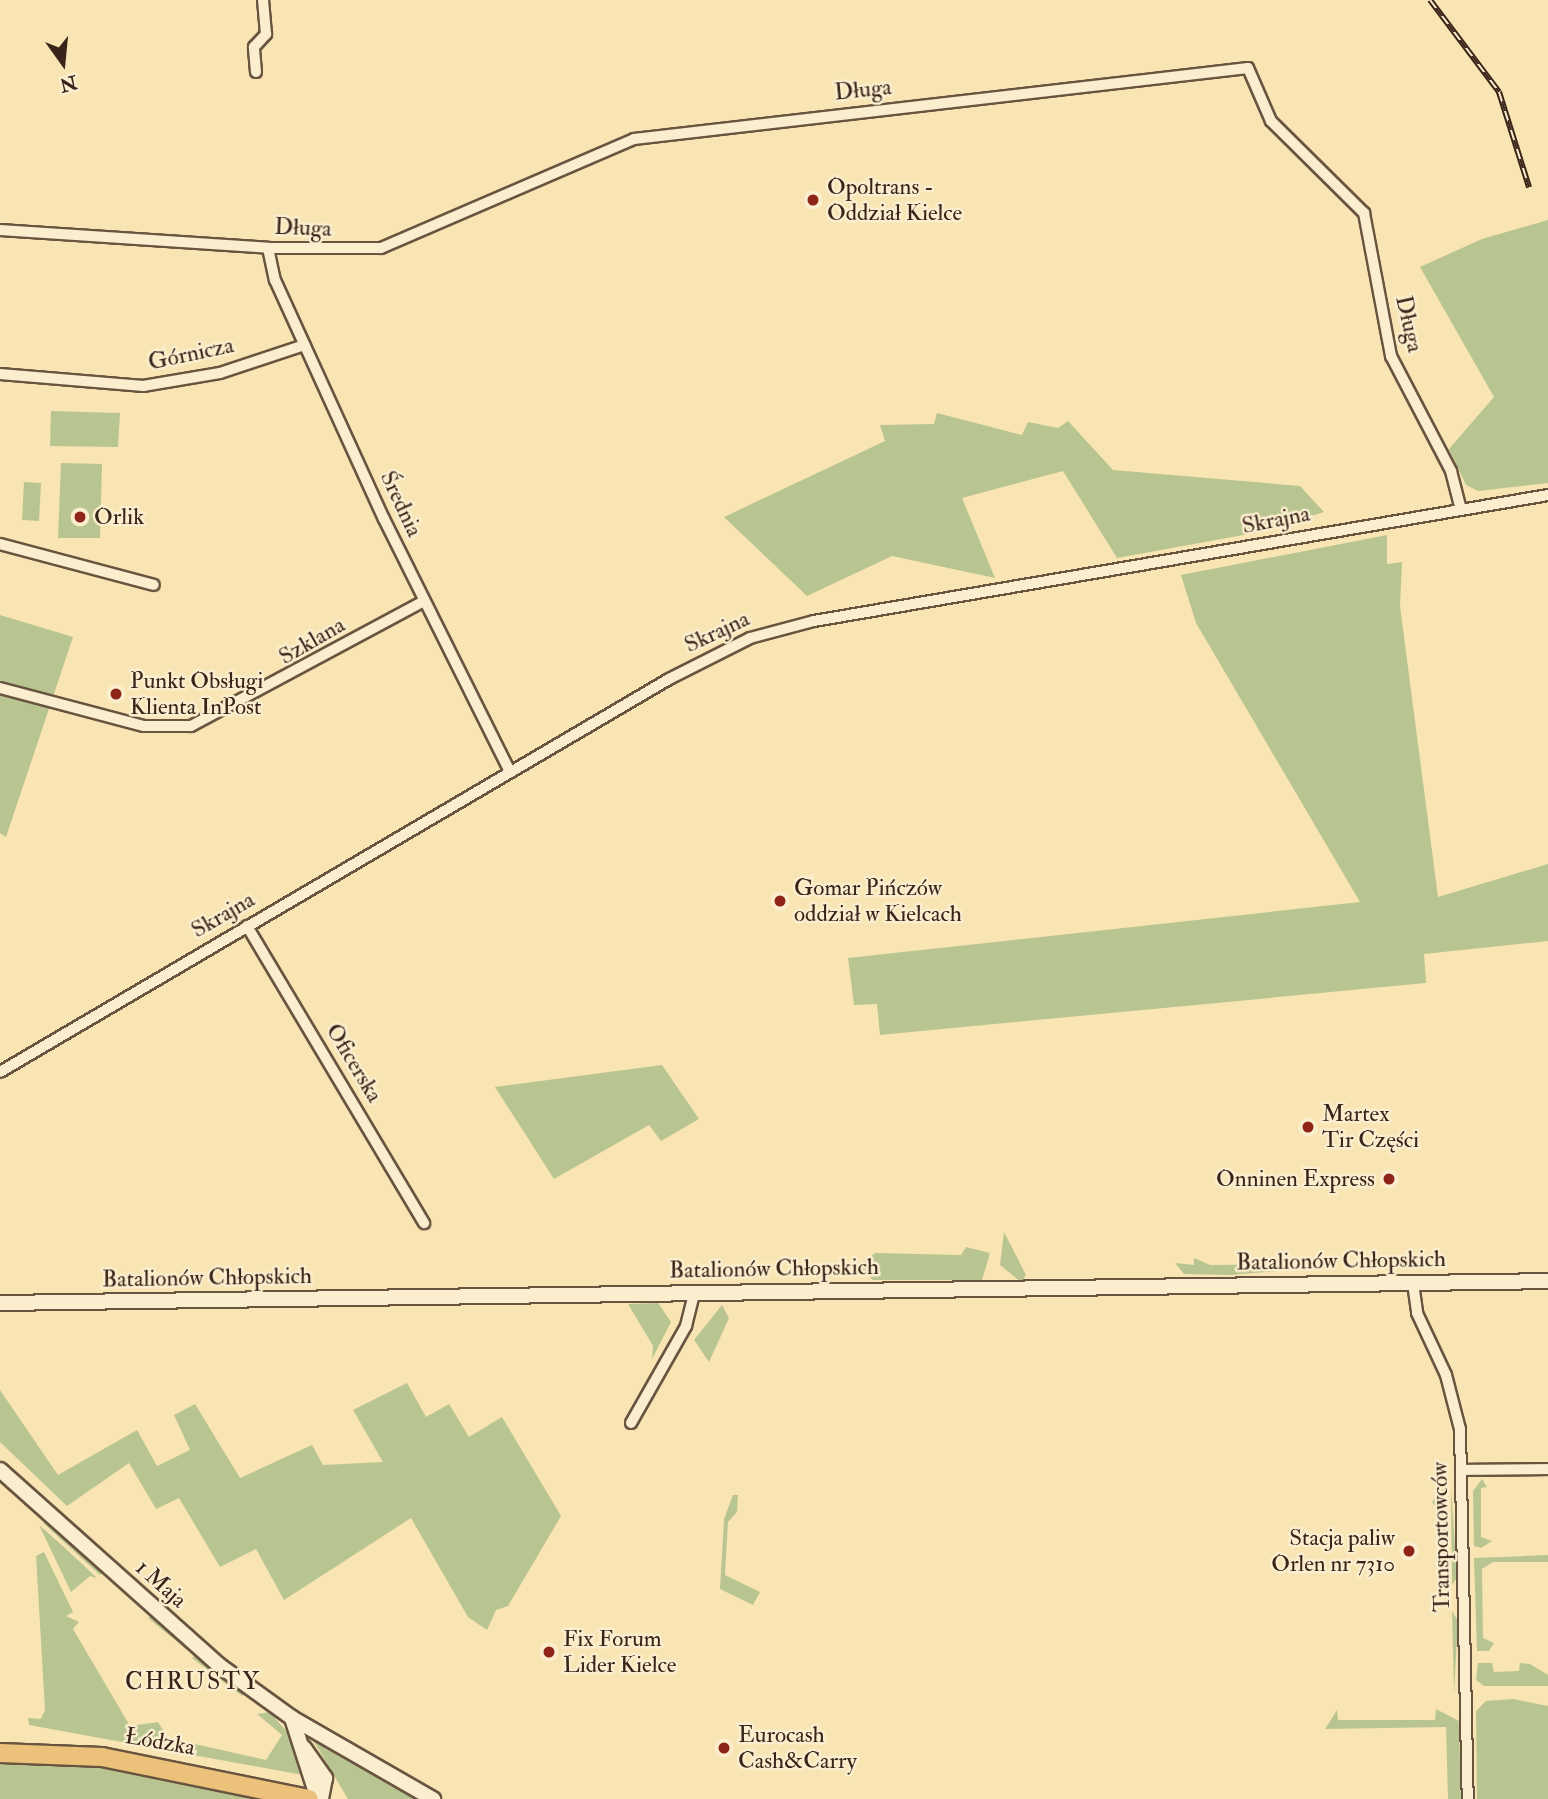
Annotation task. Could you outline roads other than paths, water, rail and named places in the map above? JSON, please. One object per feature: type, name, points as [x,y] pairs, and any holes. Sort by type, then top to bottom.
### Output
[{"type":"main road","name":"Łódzka","points":[[0,1753],[113,1759],[309,1799]]},
{"type":"street","points":[[256,72],[254,47],[266,34],[263,0]]},
{"type":"street","name":"Długa","points":[[0,230],[268,248],[394,245],[597,151],[650,136],[1248,68],[1271,121],[1364,213],[1391,356],[1451,471],[1461,510]]},
{"type":"street","name":"Średnia","points":[[268,248],[272,273],[304,345],[424,601],[510,772]]},
{"type":"street","name":"Górnicza","points":[[0,374],[143,386],[220,373],[304,345]]},
{"type":"street","name":"Skrajna","points":[[0,1072],[702,660],[789,626],[1548,495]]},
{"type":"street","points":[[0,544],[154,585]]},
{"type":"street","name":"Szklana","points":[[0,688],[144,726],[179,728],[210,720],[424,601]]},
{"type":"street","name":"Oficerska","points":[[247,926],[424,1223]]},
{"type":"street","name":"Batalionów Chłopskich","points":[[0,1303],[1548,1281]]},
{"type":"street","name":"Transportowców","points":[[1413,1283],[1418,1313],[1456,1406],[1461,1470],[1468,1799]]},
{"type":"street","points":[[631,1423],[681,1337],[694,1293]]},
{"type":"street","name":"1 Maja","points":[[2,1468],[204,1653],[292,1718],[433,1799]]},
{"type":"street","points":[[1461,1470],[1548,1469]]},
{"type":"street","points":[[292,1718],[304,1748],[325,1778],[320,1799]]},
{"type":"railway","points":[[1430,0],[1499,92],[1529,187]]},
{"type":"place","name":"Opoltrans - Oddział Kielce","points":[[813,200]]},
{"type":"place","name":"Orlik","points":[[80,517]]},
{"type":"place","name":"Punkt Obsługi Klienta InPost","points":[[116,694]]},
{"type":"place","name":"Gomar Pińczów oddział w Kielcach","points":[[780,901]]},
{"type":"place","name":"Martex Tir Części","points":[[1308,1127]]},
{"type":"place","name":"Onninen Express","points":[[1389,1179]]},
{"type":"place","name":"Stacja paliw Orlen nr 7310","points":[[1409,1551]]},
{"type":"place","name":"Fix Forum Lider Kielce","points":[[549,1652]]},
{"type":"place","name":"Eurocash Cash&Carry","points":[[724,1748]]},
{"type":"district","name":"CHRUSTY","points":[[193,1682]]}]
